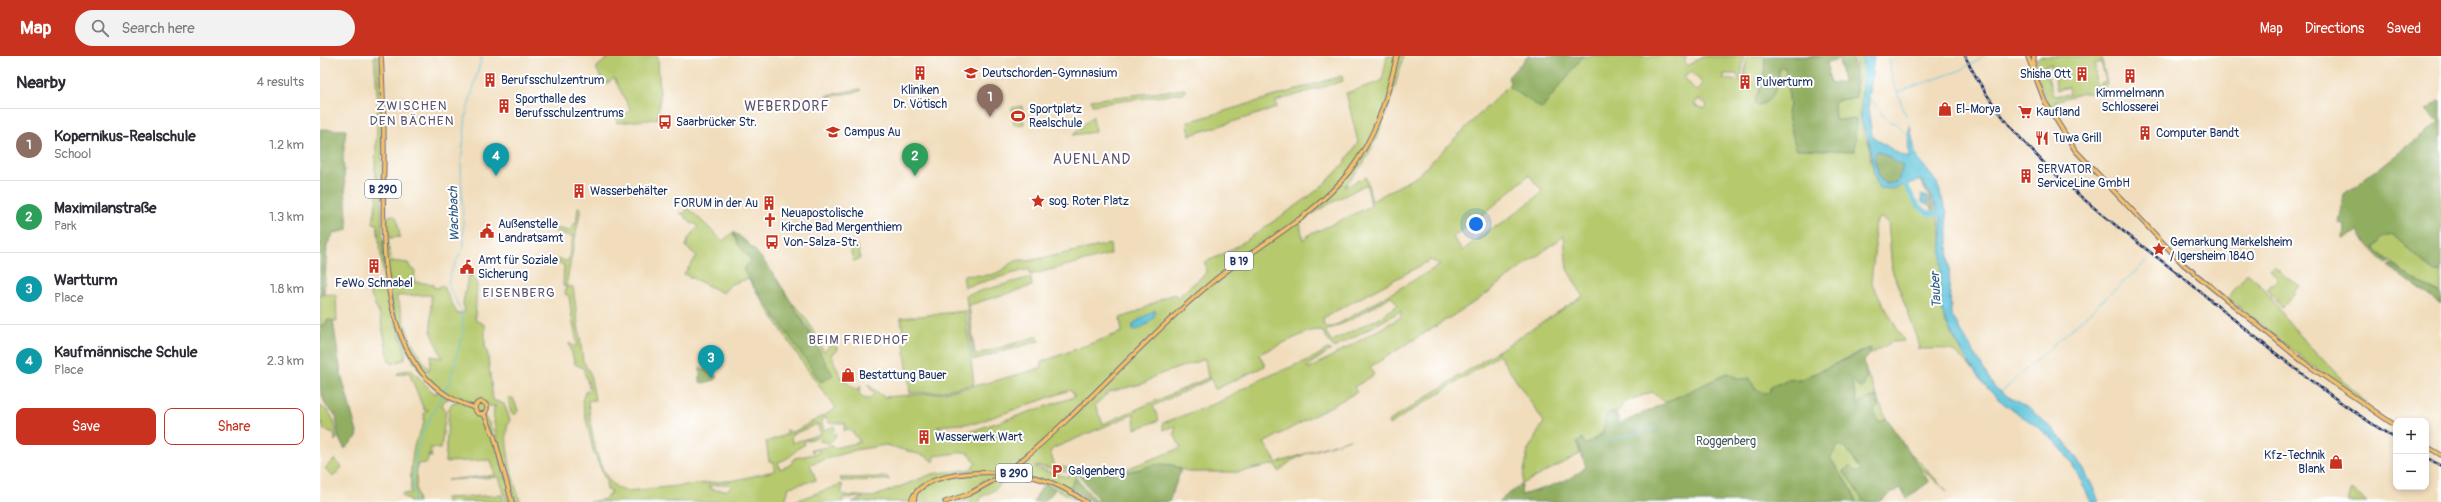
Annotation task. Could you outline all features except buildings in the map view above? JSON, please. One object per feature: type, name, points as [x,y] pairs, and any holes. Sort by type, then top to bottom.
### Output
[{"type":"main road","name":"B 290","points":[[381,56],[384,108],[382,224],[387,282],[405,345],[431,384],[457,402],[475,408],[478,413],[484,414]]},
{"type":"main road","name":"B 19","points":[[1017,464],[1209,284],[1319,202],[1338,184],[1358,159],[1373,134],[1386,101],[1398,56]]},
{"type":"main road","points":[[2033,68],[2034,56],[2026,57],[2033,68],[2044,102],[2075,150],[2183,264],[2302,361],[2393,424]]},
{"type":"main road","name":"B 290","points":[[475,408],[478,402],[484,402],[487,408],[484,414]]},
{"type":"main road","name":"B 290","points":[[484,414],[494,436],[512,502]]},
{"type":"main road","points":[[2429,448],[2441,455]]},
{"type":"main road","name":"B 290","points":[[913,501],[916,491],[926,483],[974,473],[1002,472],[1047,481],[1068,490],[1086,502]]},
{"type":"main road","points":[[945,502],[969,494],[994,480]]},
{"type":"green space","points":[[374,56],[378,56],[381,94],[383,242],[386,278],[394,315],[406,353],[405,359],[393,364],[389,361],[380,316],[368,289],[385,288],[377,224],[373,223],[379,184],[376,177],[375,168],[378,104]]},
{"type":"green space","points":[[610,56],[658,56],[660,99],[657,119],[617,123],[616,117],[631,111],[614,78],[605,85],[597,70],[597,67]]},
{"type":"green space","points":[[1387,56],[1404,56],[1387,112],[1374,144],[1363,164],[1344,187],[1366,177],[1372,201],[1417,176],[1508,86],[1542,108],[1583,56],[1686,56],[1685,62],[1688,66],[1702,56],[1744,56],[1741,77],[1744,78],[1747,56],[1765,56],[1764,80],[1756,97],[1779,81],[1779,69],[1785,66],[1790,105],[1787,113],[1855,151],[1856,119],[1835,121],[1834,101],[1856,97],[1856,56],[1862,56],[1864,86],[1860,116],[1864,134],[1870,145],[1870,157],[1879,187],[1906,185],[1915,204],[1933,213],[1929,197],[1919,179],[1930,197],[1940,228],[1942,244],[1943,313],[1946,324],[1973,370],[1959,356],[1949,350],[1918,349],[1920,348],[1917,337],[1892,270],[1888,221],[1881,218],[1878,219],[1874,229],[1875,246],[1871,282],[1904,341],[1892,342],[1870,354],[1871,348],[1864,350],[1803,379],[1785,380],[1786,382],[1771,386],[1769,393],[1764,395],[1755,389],[1745,379],[1739,379],[1728,373],[1665,403],[1652,392],[1625,402],[1616,414],[1611,412],[1605,421],[1604,430],[1602,433],[1586,445],[1577,443],[1580,454],[1522,484],[1528,450],[1544,422],[1499,355],[1389,425],[1388,422],[1583,296],[1567,269],[1564,236],[1478,300],[1370,367],[1374,375],[1354,387],[1357,392],[1264,443],[1277,463],[1310,452],[1285,465],[1279,472],[1275,464],[1238,472],[1188,472],[1173,465],[1118,472],[1181,448],[1174,434],[1176,426],[1163,430],[1163,423],[1219,402],[1259,380],[1315,357],[1327,349],[1331,350],[1307,366],[1309,369],[1401,317],[1401,311],[1334,348],[1321,330],[1310,331],[1259,354],[1265,366],[1215,390],[1211,379],[1153,406],[1159,420],[1157,421],[1135,429],[1134,414],[1054,448],[1050,452],[1055,466],[1080,470],[1068,490],[1086,502],[1072,498],[1043,483],[1007,477],[995,490],[981,497],[980,502],[917,502],[915,498],[909,502],[852,502],[863,498],[861,497],[843,498],[843,502],[792,502],[842,484],[842,495],[873,497],[932,474],[971,469],[976,463],[970,454],[966,452],[934,456],[934,462],[925,456],[886,445],[855,450],[810,464],[816,480],[789,487],[785,502],[589,502],[605,499],[612,491],[607,490],[606,482],[593,450],[582,401],[585,392],[590,390],[583,368],[575,364],[569,343],[576,347],[577,344],[569,296],[565,294],[566,287],[563,286],[564,265],[555,262],[556,259],[568,261],[573,237],[553,231],[554,228],[571,231],[573,224],[576,224],[578,207],[581,208],[566,286],[573,287],[583,361],[590,373],[595,400],[588,401],[593,439],[597,454],[608,479],[617,487],[627,491],[736,480],[774,471],[774,463],[769,461],[766,442],[788,434],[786,429],[790,432],[795,431],[836,409],[805,366],[748,279],[731,284],[723,293],[684,274],[697,256],[686,247],[688,239],[698,227],[695,223],[692,224],[684,215],[680,213],[685,213],[687,207],[723,241],[732,233],[752,260],[743,270],[818,350],[807,326],[789,301],[801,311],[810,324],[824,352],[833,342],[838,350],[831,354],[841,378],[857,390],[861,386],[859,393],[863,398],[869,399],[874,394],[867,384],[884,397],[940,393],[991,382],[1042,367],[1041,362],[1122,332],[1120,318],[1175,294],[1177,298],[1206,273],[1205,262],[1239,245],[1296,206],[1320,188],[1341,167],[1358,142],[1346,93],[1382,81]],"holes":[[[1691,71],[1703,84],[1696,91],[1684,77]],[[1724,74],[1737,74],[1739,81],[1724,79]],[[1698,99],[1707,104],[1705,109],[1694,105]],[[1529,175],[1542,191],[1538,196],[1498,226],[1490,229],[1462,251],[1453,237],[1477,220]],[[1367,185],[1371,206],[1309,235],[1303,240],[1300,223],[1322,208]],[[1431,260],[1440,265],[1333,327],[1324,327],[1323,318]],[[1391,296],[1398,305],[1381,317],[1332,341],[1326,333],[1327,330],[1349,321]],[[1205,359],[1208,378],[1103,424],[1095,405],[1109,392],[1145,383],[1155,376]],[[1070,390],[1075,396],[963,434],[956,435],[937,426],[976,423]],[[827,418],[829,423],[845,423],[844,431],[847,429],[851,430],[860,442],[834,448],[829,444],[828,447],[811,450],[812,452],[818,449],[819,453],[795,458],[790,465],[780,469],[778,462],[791,456],[804,445],[804,441],[817,438],[820,441],[828,443],[835,438],[836,434],[834,435],[832,431],[835,429],[834,426],[824,430],[821,420]],[[817,424],[821,434],[792,443],[791,435]],[[1036,466],[1072,473],[1067,477],[1036,468]],[[728,484],[731,487],[727,490],[713,490],[708,486]]]},
{"type":"green space","points":[[1528,56],[1583,56],[1542,109],[1508,86],[1510,83],[1508,77]]},
{"type":"green space","points":[[1765,56],[1853,56],[1856,97],[1834,101],[1835,120],[1856,119],[1855,151],[1796,149],[1787,113],[1790,105],[1785,67],[1779,69],[1778,81],[1771,98],[1766,102],[1755,105],[1756,97],[1764,80]],"holes":[[[1839,59],[1843,82],[1830,84],[1827,62]]]},
{"type":"green space","points":[[2040,56],[2101,56],[2107,84],[2098,93],[2083,93],[2055,101],[2057,114],[2040,85],[2037,77],[2036,61]],"holes":[[[2101,62],[2106,81],[2100,83],[2100,86],[2097,87],[2095,83],[2095,64]],[[2051,64],[2057,90],[2069,87],[2070,94],[2053,96],[2045,65]]]},
{"type":"green space","points":[[1342,76],[1343,81],[1276,101],[1277,108],[1190,135],[1188,122]]},
{"type":"green space","points":[[860,89],[861,91],[827,97],[827,95]]},
{"type":"green space","points":[[1185,89],[1185,93],[1092,105],[1091,100]]},
{"type":"green space","points":[[2441,100],[2441,272],[2434,272],[2393,235],[2383,237],[2374,248],[2390,262],[2386,264],[2363,240],[2358,232],[2343,238],[2344,225],[2339,222],[2344,195],[2439,122],[2426,110]]},
{"type":"green space","name":"Sportplatz Realschule","points":[[1022,106],[1024,124],[1014,125],[1012,108]]},
{"type":"green space","points":[[1093,116],[1095,132],[1073,135]]},
{"type":"green space","points":[[320,129],[346,130],[343,157],[348,230],[334,233],[327,245],[324,294],[320,295]]},
{"type":"green space","points":[[1877,150],[1903,166],[1898,182],[1884,184],[1879,177],[1874,156]]},
{"type":"green space","points":[[393,215],[397,218],[400,237],[390,238],[386,217]]},
{"type":"green space","points":[[733,232],[747,242],[775,276],[833,375],[821,382],[743,270],[751,260],[739,246]]},
{"type":"green space","points":[[2393,235],[2434,272],[2441,272],[2441,294],[2411,278],[2374,248],[2383,237]]},
{"type":"green space","points":[[388,239],[391,264],[392,261],[408,263],[411,269],[415,270],[414,282],[433,284],[433,287],[437,288],[443,285],[457,314],[465,312],[463,303],[468,276],[472,275],[477,282],[475,320],[485,325],[485,348],[487,349],[493,400],[504,404],[510,420],[507,427],[507,448],[512,473],[521,502],[507,502],[499,477],[447,480],[495,475],[491,460],[445,462],[449,409],[452,403],[457,402],[453,397],[445,400],[442,405],[446,410],[441,449],[430,448],[432,457],[429,457],[429,453],[427,463],[417,464],[416,488],[418,502],[410,502],[409,499],[403,497],[402,494],[411,493],[411,470],[414,446],[423,426],[424,413],[428,410],[424,410],[409,372],[396,375],[399,372],[411,369],[436,394],[439,389],[425,378],[414,362],[404,343],[392,300],[383,240]],"holes":[[[431,295],[431,331],[442,358],[431,356],[429,371],[410,339],[396,296]],[[487,406],[496,406],[494,407],[494,424],[507,477],[506,480],[489,423],[483,414]]]},
{"type":"green space","points":[[1110,244],[1111,254],[1030,275],[1029,269],[965,287],[963,276],[990,275],[1018,260],[1028,261]]},
{"type":"green space","points":[[858,245],[860,259],[853,261],[850,247]]},
{"type":"green space","points":[[2392,264],[2411,278],[2441,294],[2441,304],[2388,266]]},
{"type":"green space","points":[[2275,266],[2287,278],[2300,286],[2293,292],[2296,294],[2282,308],[2267,289],[2278,279],[2270,270]]},
{"type":"green space","points":[[2247,273],[2261,285],[2298,334],[2368,406],[2312,366],[2228,298]]},
{"type":"green space","points":[[1031,277],[1032,286],[969,305],[975,355],[1038,336],[1039,341],[973,360],[966,295]]},
{"type":"green space","points":[[333,294],[336,296],[337,321],[327,320],[327,324],[320,326],[320,295]]},
{"type":"green space","points":[[965,311],[974,384],[938,392],[910,393],[901,318]]},
{"type":"green space","points":[[327,320],[333,321],[341,374],[358,436],[345,449],[339,439],[336,416],[326,406],[320,390],[320,326],[326,324]]},
{"type":"green space","name":"Roggenberg","points":[[1871,348],[1870,354],[1864,361],[1866,375],[1862,388],[1858,387],[1853,380],[1851,381],[1859,407],[1861,401],[1877,396],[1880,404],[1874,411],[1879,423],[1886,418],[1929,482],[1907,498],[1900,488],[1878,502],[1864,502],[1843,471],[1850,466],[1856,472],[1862,471],[1846,449],[1839,445],[1830,458],[1852,491],[1856,502],[1498,502],[1522,484],[1521,495],[1564,481],[1579,473],[1586,467],[1577,443],[1582,438],[1586,445],[1603,433],[1606,415],[1611,412],[1616,414],[1620,424],[1728,373],[1739,379],[1750,378],[1755,389],[1765,394],[1769,393],[1771,386],[1785,382],[1785,380],[1803,379]]},
{"type":"green space","points":[[700,367],[718,377],[715,380],[703,383],[700,382]]},
{"type":"green space","points":[[1867,373],[1877,396],[1861,401],[1859,408],[1851,381],[1853,379],[1858,387],[1866,381]]},
{"type":"green space","points":[[508,398],[513,398],[518,410],[515,415],[511,413]]},
{"type":"green space","points":[[1880,404],[1886,418],[1879,424],[1874,411]]},
{"type":"green space","points":[[320,406],[331,415],[333,419],[337,438],[335,441],[334,433],[324,430],[320,417]]},
{"type":"green space","points":[[1839,445],[1846,449],[1863,471],[1856,472],[1850,467],[1843,472],[1864,502],[1856,502],[1852,491],[1830,458]]},
{"type":"green space","points":[[1912,454],[1948,492],[1916,464],[1910,456]]},
{"type":"green space","points":[[335,459],[342,467],[333,477],[325,468]]},
{"type":"green space","points":[[1160,464],[1173,465],[1181,470],[1169,502],[1091,502],[1070,487],[1076,478],[1095,500],[1098,499],[1079,475],[1080,470],[1093,468],[1120,473]]},
{"type":"green space","points":[[888,477],[889,480],[841,481],[840,478]]},
{"type":"green space","points":[[1044,484],[1055,490],[1044,502],[1033,502]]},
{"type":"green space","points":[[2352,490],[2367,502],[2347,502]]},
{"type":"green space","points":[[502,495],[504,502],[446,502],[445,498]]},
{"type":"water","points":[[1862,56],[1874,56],[1868,108],[1872,136],[1899,154],[1909,158],[1908,135],[1910,126],[1916,156],[1937,183],[1947,214],[1951,314],[1993,385],[2001,392],[2041,418],[2062,439],[2087,475],[2099,502],[2091,502],[2083,484],[2068,458],[2056,443],[2042,430],[2003,403],[1984,384],[1962,352],[1948,326],[1943,314],[1941,301],[1940,275],[1942,236],[1938,211],[1921,180],[1892,189],[1879,188],[1873,171],[1869,142],[1861,118]],"holes":[[[1877,150],[1903,166],[1898,182],[1885,184],[1879,177],[1874,157]]]},
{"type":"water","points":[[1921,194],[1927,197],[1929,205],[1922,202]]},
{"type":"water","points":[[1155,310],[1154,317],[1149,323],[1136,330],[1132,329],[1134,323]]},
{"type":"waterway","name":"Wachbach","points":[[414,502],[413,474],[418,446],[425,428],[450,380],[463,332],[462,313],[448,284],[451,272],[464,246],[461,166],[466,115],[482,56]]},
{"type":"waterway","points":[[1889,56],[1892,78],[1906,116]]},
{"type":"waterway","points":[[1898,92],[1961,70],[1984,56]]},
{"type":"waterway","points":[[1869,100],[1874,102],[1884,117],[1890,122],[1897,124],[1908,137]]},
{"type":"waterway","points":[[1903,181],[1917,204],[1922,209],[1928,213],[1934,214],[1941,211]]},
{"type":"waterway","points":[[2029,367],[2148,260]]},
{"type":"waterway","points":[[2000,393],[2026,369]]},
{"type":"waterway","points":[[1594,445],[1658,427]]},
{"type":"tunnel","points":[[994,480],[1017,464]]},
{"type":"railway","points":[[1965,56],[1985,92],[2008,124],[2035,154],[2064,182],[2095,209],[2316,385],[2393,437]]},
{"type":"railway","points":[[2429,459],[2441,466]]},
{"type":"place","name":"Kliniken Dr. Vötisch","points":[[920,73]]},
{"type":"place","name":"Deutschorden-Gymnasium","points":[[971,73]]},
{"type":"place","name":"Shisha Ott","points":[[2082,74]]},
{"type":"place","name":"Kimmelmann Schlosserei","points":[[2130,76]]},
{"type":"place","name":"Berufsschulzentrum","points":[[490,80]]},
{"type":"place","name":"Pulverturm","points":[[1745,82]]},
{"type":"place","name":"Sporthalle des Berufsschulzentrums","points":[[504,106]]},
{"type":"place","name":"El-Morya","points":[[1945,109]]},
{"type":"place","name":"Kaufland","points":[[2025,112]]},
{"type":"place","name":"Sportplatz Realschule","points":[[1018,116]]},
{"type":"place","name":"Kopernikus-Realschule","points":[[990,117]]},
{"type":"place","name":"Saarbrücker Str.","points":[[665,122]]},
{"type":"place","name":"Campus Au","points":[[833,132]]},
{"type":"place","name":"Computer Bandt","points":[[2145,133]]},
{"type":"place","name":"Tuwa Grill","points":[[2042,138]]},
{"type":"place","name":"Kaufmännische Schule","points":[[496,176]]},
{"type":"place","name":"Maximilanstraße","points":[[915,176]]},
{"type":"place","name":"SERVATOR ServiceLine GmbH","points":[[2026,176]]},
{"type":"place","name":"Wasserbehälter","points":[[579,191]]},
{"type":"place","name":"sog. Roter Platz","points":[[1038,201]]},
{"type":"place","name":"FORUM in der Au","points":[[769,203]]},
{"type":"place","name":"Neuapostolische Kirche Bad Mergenthiem","points":[[770,220]]},
{"type":"place","name":"Außenstelle Landratsamt","points":[[487,231]]},
{"type":"place","name":"Von-Salza-Str.","points":[[772,242]]},
{"type":"place","name":"Gemarkung Markelsheim / Igersheim 1840","points":[[2159,249]]},
{"type":"place","name":"FeWo Schnabel","points":[[374,266]]},
{"type":"place","name":"Amt für Soziale Sicherung","points":[[467,267]]},
{"type":"place","name":"Bestattung Bauer","points":[[848,375]]},
{"type":"place","name":"Wartturm","points":[[711,378]]},
{"type":"place","name":"Wasserwerk Wart","points":[[924,437]]},
{"type":"place","name":"Kfz-Technik Blank","points":[[2336,462]]},
{"type":"place","name":"Galgenberg","points":[[1057,471]]},
{"type":"district","name":"WEBERDORF","points":[[787,106]]},
{"type":"district","name":"ZWISCHEN DEN BÄCHEN","points":[[412,112]]},
{"type":"district","name":"AUENLAND","points":[[1092,159]]},
{"type":"district","name":"EISENBERG","points":[[519,292]]},
{"type":"district","name":"BEIM FRIEDHOF","points":[[859,339]]},
{"type":"water label","name":"Tauber","points":[[1935,290]]}]
